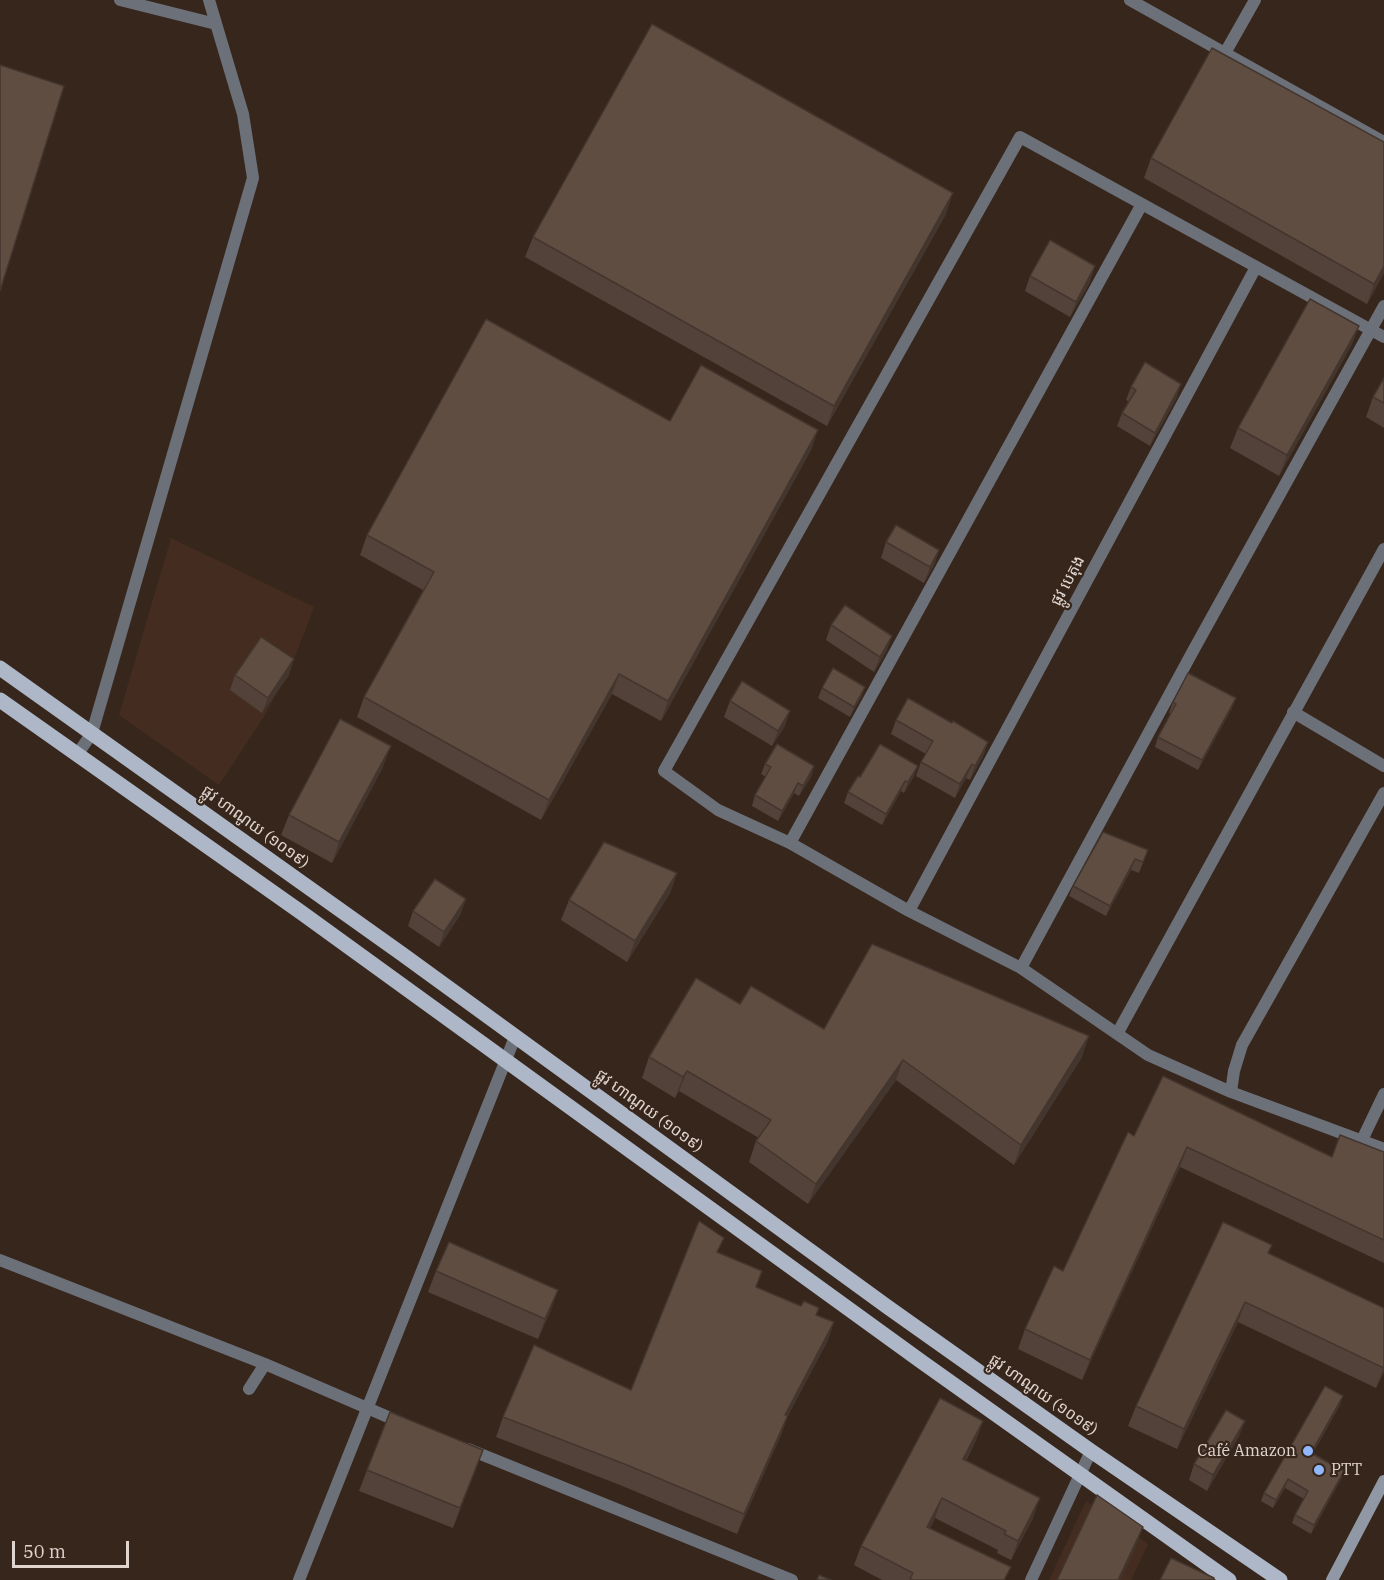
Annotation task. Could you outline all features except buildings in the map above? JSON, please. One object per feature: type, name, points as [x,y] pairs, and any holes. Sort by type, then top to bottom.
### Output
[{"type":"main road","name":"ផ្លូវ ហាណូយ (១០១៩)","points":[[0,668],[383,940],[889,1308],[1280,1580]]},
{"type":"main road","points":[[0,700],[506,1060],[1229,1580]]},
{"type":"main road","points":[[1332,1580],[1384,1481]]},
{"type":"street","points":[[120,0],[216,24]]},
{"type":"street","points":[[77,755],[92,733],[253,178],[243,114],[209,0]]},
{"type":"street","points":[[1130,0],[1384,142]]},
{"type":"street","points":[[1226,53],[1255,0]]},
{"type":"street","points":[[1384,337],[1020,137],[664,771],[718,810],[790,843],[909,910],[1021,968],[1148,1055],[1231,1092],[1384,1149]]},
{"type":"street","points":[[790,843],[1142,204]]},
{"type":"street","name":"ផ្លូវ បេតុង","points":[[909,910],[1256,267]]},
{"type":"street","points":[[1021,968],[1384,306]]},
{"type":"street","points":[[1117,1034],[1384,549]]},
{"type":"street","points":[[1293,712],[1384,766]]},
{"type":"street","points":[[1231,1092],[1234,1071],[1242,1046],[1384,793]]},
{"type":"street","points":[[300,1580],[515,1037]]},
{"type":"street","points":[[1362,1140],[1384,1094]]},
{"type":"street","points":[[0,1260],[265,1364],[409,1426]]},
{"type":"street","points":[[249,1389],[265,1364]]},
{"type":"street","points":[[451,1443],[792,1580]]},
{"type":"street","points":[[1031,1580],[1091,1450]]},
{"type":"shaded area","points":[[171,538],[314,607],[293,662],[265,715],[219,785],[119,715]]},
{"type":"shaded area","points":[[1086,1501],[1148,1544],[1131,1580],[1049,1580]]},
{"type":"place","name":"Café Amazon","points":[[1308,1451]]},
{"type":"place","name":"PTT","points":[[1319,1470]]}]
